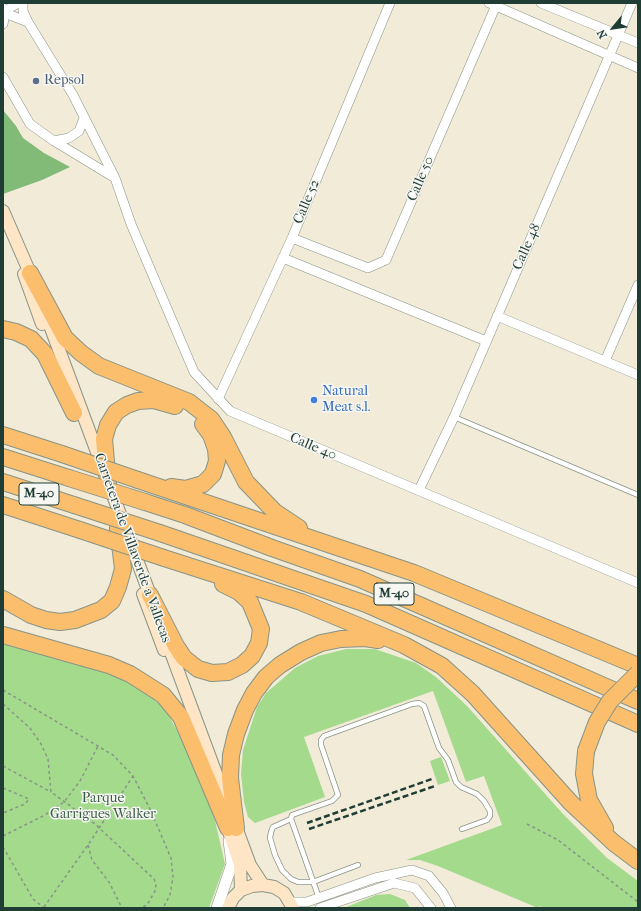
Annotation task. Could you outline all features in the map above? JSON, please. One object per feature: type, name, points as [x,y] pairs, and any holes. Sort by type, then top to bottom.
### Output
[{"type":"highway","points":[[30,273],[65,338],[81,353],[99,366],[189,402],[211,419],[223,437],[246,482],[275,512],[321,541]]},
{"type":"highway","points":[[3,329],[16,332],[31,339],[45,354],[74,413]]},
{"type":"highway","points":[[108,484],[104,438],[108,425],[116,412],[127,405],[138,401],[154,400],[170,404],[186,411],[201,422],[212,435],[216,449],[216,461],[213,474],[203,484],[186,489],[153,486]]},
{"type":"highway","points":[[3,430],[30,443]]},
{"type":"highway","points":[[3,435],[414,573],[638,666]]},
{"type":"highway","name":"M-40","points":[[3,457],[185,515],[360,579],[638,701]]},
{"type":"highway","name":"M-40","points":[[3,482],[160,533],[366,604],[638,724]]},
{"type":"highway","points":[[6,507],[301,602],[404,645],[442,666],[473,694],[570,803],[614,843],[638,861]]},
{"type":"highway","points":[[3,599],[32,615],[46,620],[60,622],[75,620],[101,610],[112,601],[123,569],[118,528]]},
{"type":"highway","points":[[150,595],[176,646],[184,658],[198,669],[212,673],[228,672],[242,665],[252,656],[259,643],[260,629],[250,602],[239,592],[186,565]]},
{"type":"highway","points":[[3,635],[109,665],[130,674],[163,695],[181,718],[232,828]]},
{"type":"highway","points":[[232,828],[230,778],[231,755],[236,734],[245,710],[254,693],[266,677],[280,665],[321,643],[341,639],[365,638],[404,645]]},
{"type":"highway","points":[[614,843],[589,800],[584,774],[586,751],[597,722],[610,701],[638,673]]},
{"type":"main road","name":"Carretera de Villaverde a Vallecas","points":[[3,211],[30,273],[150,595],[232,828],[240,864],[241,890]]},
{"type":"main road","name":"Carretera de Villaverde a Vallecas","points":[[3,231],[24,275],[74,413],[214,785],[232,828],[250,865],[263,884]]},
{"type":"main road","points":[[228,908],[233,898],[241,890],[263,884],[274,887],[284,893],[292,905]]},
{"type":"street","points":[[4,11],[18,3]]},
{"type":"street","name":"Calle 40","points":[[23,3],[23,11],[28,22],[84,118],[115,178],[131,224],[194,372],[230,411],[638,583]]},
{"type":"street","name":"Calle 52","points":[[218,398],[292,238],[390,3]]},
{"type":"street","points":[[541,3],[638,43]]},
{"type":"street","name":"Calle 48","points":[[419,490],[454,417],[632,3]]},
{"type":"street","points":[[494,4],[638,68]]},
{"type":"street","name":"Calle 50","points":[[292,238],[368,268],[386,260],[494,4]]},
{"type":"street","points":[[4,11],[28,22]]},
{"type":"street","points":[[3,24],[4,11]]},
{"type":"street","points":[[3,77],[30,124],[54,141],[115,178]]},
{"type":"street","points":[[54,141],[68,138],[79,131],[84,118]]},
{"type":"street","points":[[283,258],[486,341]]},
{"type":"street","points":[[605,361],[638,285]]},
{"type":"street","points":[[497,316],[638,375]]},
{"type":"street","points":[[217,908],[232,864],[232,828]]},
{"type":"street","points":[[320,905],[375,878],[412,870],[429,876],[444,893],[451,908]]},
{"type":"street","points":[[292,905],[307,902],[320,905],[364,896],[394,883],[414,888],[431,908]]},
{"type":"lane","points":[[454,417],[638,495]]},
{"type":"lane","points":[[358,865],[313,882],[298,882],[290,879],[282,870],[275,855],[270,838],[271,832],[276,825],[291,819],[292,815],[332,801],[338,795],[321,745],[321,740],[324,736],[412,704],[424,706],[439,748],[448,760],[456,782],[461,787],[477,794],[484,801],[490,811],[490,816],[487,820],[462,829]]},
{"type":"lane","points":[[291,819],[320,905]]},
{"type":"path","points":[[3,690],[113,754],[132,776],[150,809],[171,858],[173,877],[170,895],[163,908]]},
{"type":"path","points":[[3,704],[30,728],[41,744],[48,759],[50,792]]},
{"type":"path","points":[[3,836],[45,815],[64,802],[80,781],[98,746]]},
{"type":"path","points":[[3,766],[50,792],[95,824],[154,879],[156,884],[155,891],[146,908]]},
{"type":"path","points":[[3,847],[33,899],[44,908],[88,845],[132,776]]},
{"type":"path","points":[[3,788],[29,799],[25,804],[3,813]]},
{"type":"path","points":[[527,824],[558,840],[638,902]]},
{"type":"path","points":[[88,845],[92,860],[109,882],[122,908]]},
{"type":"path","points":[[140,908],[147,905]]},
{"type":"green space","points":[[3,110],[16,126],[23,138],[44,153],[70,167],[42,180],[3,194]]},
{"type":"green space","name":"Parque Garrigues Walker","points":[[3,643],[119,677],[146,690],[168,714],[190,755],[213,812],[225,864],[209,908],[3,908]]},
{"type":"green space","points":[[346,649],[375,649],[416,663],[436,677],[467,706],[563,814],[607,858],[638,881],[638,908],[544,908],[539,906],[538,908],[438,866],[420,860],[406,860],[502,825],[484,776],[466,782],[433,691],[304,737],[325,797],[255,823],[248,817],[244,802],[241,774],[243,750],[257,707],[266,693],[295,668],[318,656]]},
{"type":"green space","points":[[441,757],[450,781],[438,785],[430,761]]},
{"type":"green space","points":[[390,894],[405,900],[410,908],[344,908],[376,895]]},
{"type":"railway","points":[[307,823],[432,779]]},
{"type":"railway","points":[[309,829],[435,786]]},
{"type":"place","name":"Repsol","points":[[36,81]]},
{"type":"place","name":"Natural Meat s.l.","points":[[314,400]]}]
